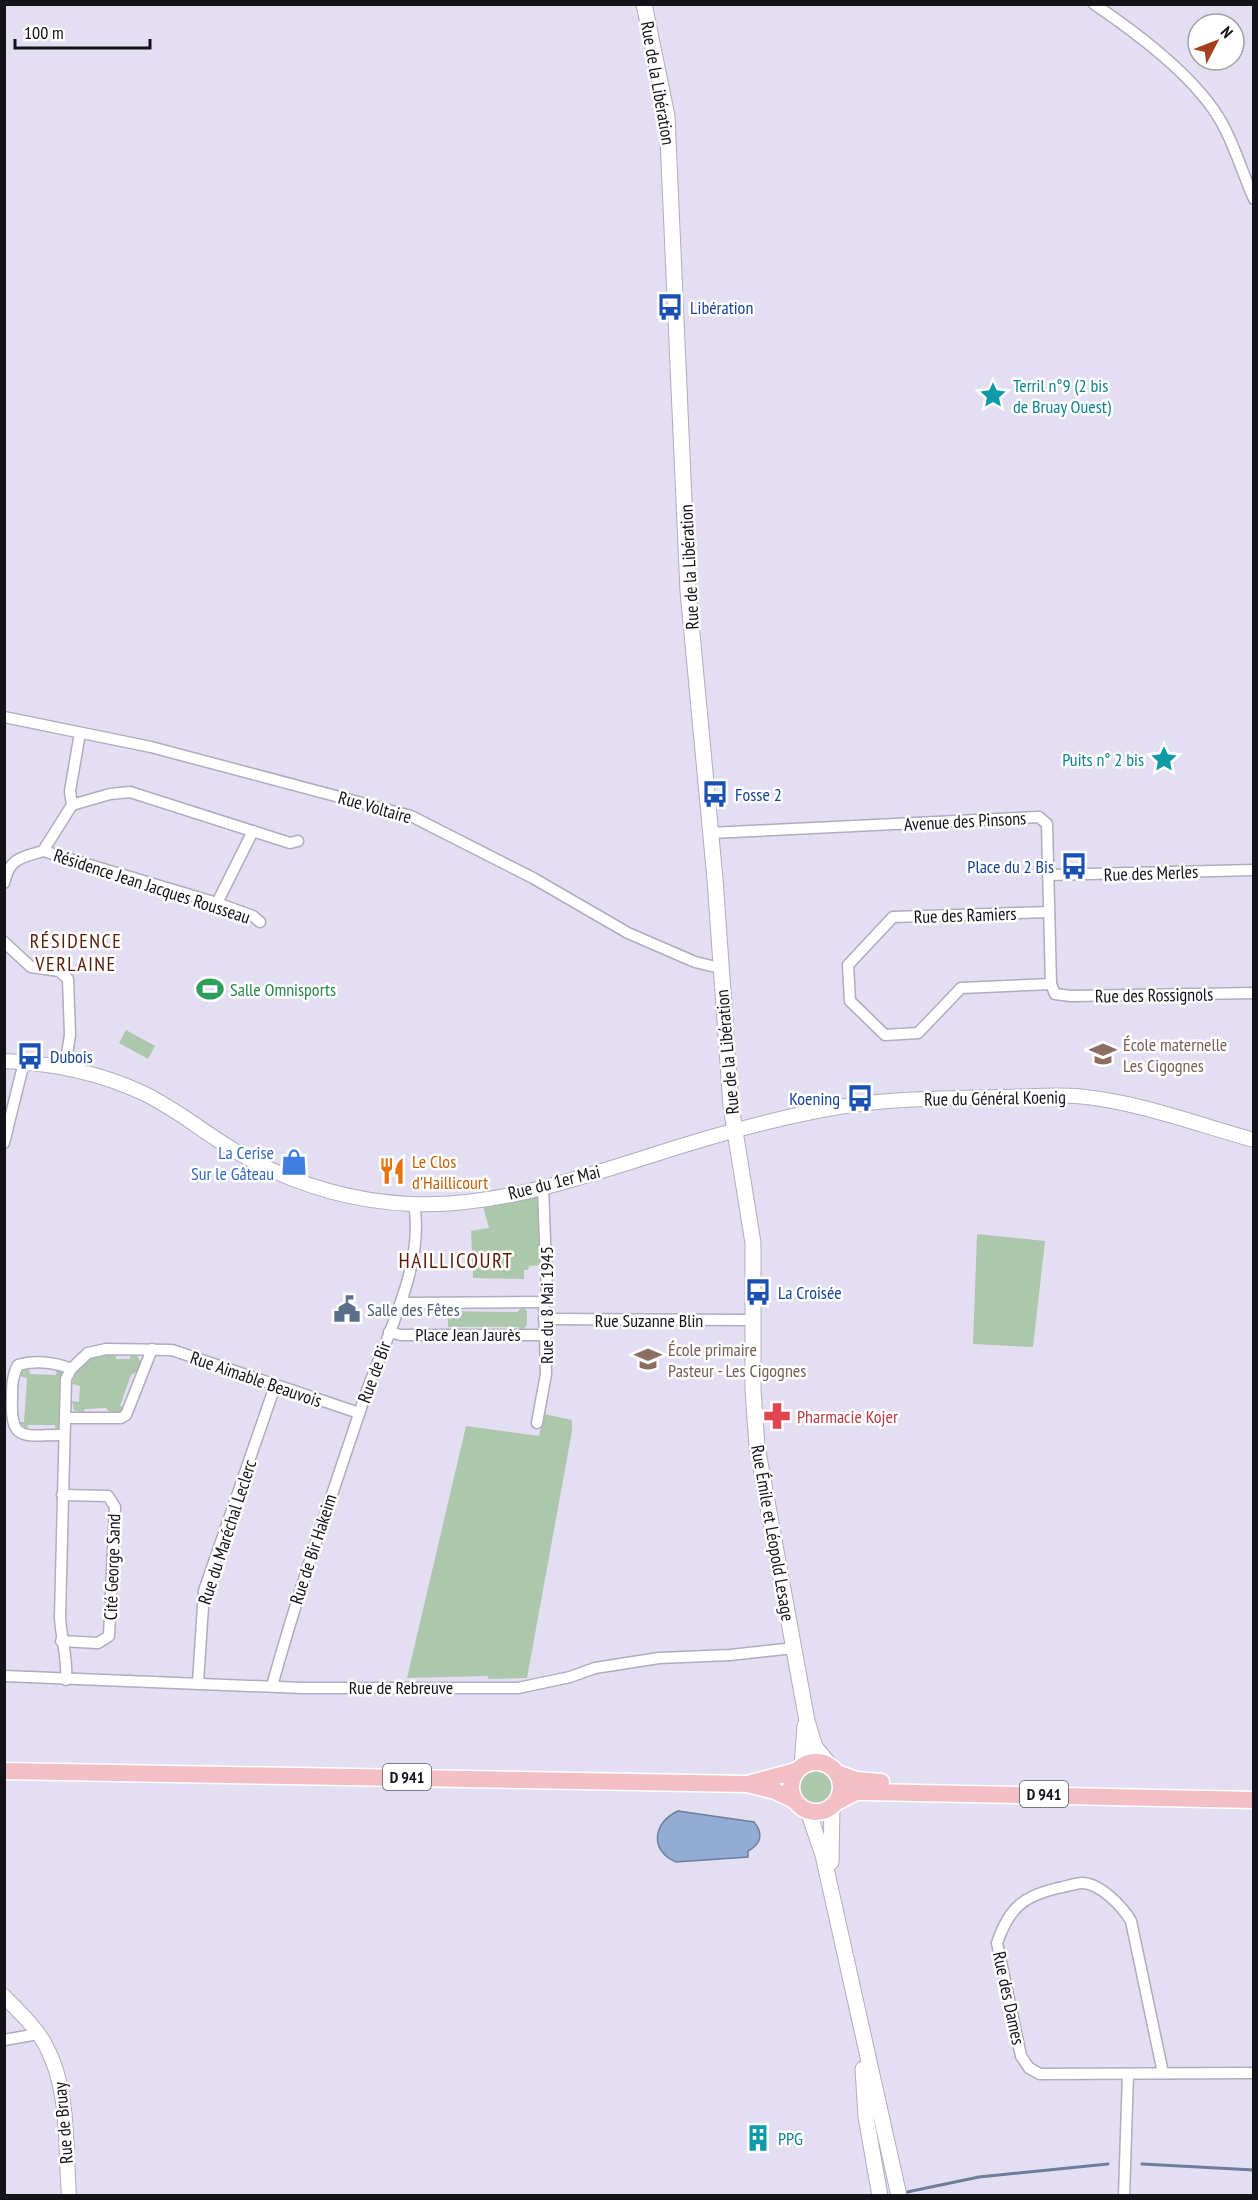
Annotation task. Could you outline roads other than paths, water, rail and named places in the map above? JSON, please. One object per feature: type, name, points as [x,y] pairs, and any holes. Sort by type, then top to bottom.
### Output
[{"type":"main road","name":"Rue de la Libération","points":[[644,4],[667,116],[688,591],[735,1131]]},
{"type":"main road","name":"Rue Émile et Léopold Lesage","points":[[735,1131],[753,1243],[753,1390],[757,1446],[807,1720]]},
{"type":"main road","points":[[807,1720],[799,1768],[790,1785],[794,1800],[808,1811],[824,1855],[861,2036],[898,2196]]},
{"type":"main road","points":[[807,1720],[815,1746],[834,1769],[842,1787],[834,1804],[832,1895]]},
{"type":"main road","points":[[799,1768],[816,1761],[834,1769]]},
{"type":"main road","name":"D 941","points":[[747,1784],[799,1768]]},
{"type":"main road","name":"D 941","points":[[834,1769],[856,1780],[914,1784],[1254,1790]]},
{"type":"main road","name":"D 941","points":[[4,1771],[747,1784],[775,1791],[794,1800]]},
{"type":"main road","name":"D 941","points":[[834,1804],[856,1792],[1254,1800]]},
{"type":"main road","points":[[808,1811],[820,1812],[834,1804]]},
{"type":"main road","points":[[861,2036],[867,2117],[880,2196]]},
{"type":"street","points":[[1094,4],[1123,24],[1175,67],[1214,111],[1226,130],[1254,200]]},
{"type":"street","name":"Rue Voltaire","points":[[4,717],[151,747],[411,816],[532,878],[628,933],[695,962],[720,968]]},
{"type":"street","points":[[80,733],[70,791],[72,805],[110,794],[130,792],[290,843],[298,841]]},
{"type":"street","name":"Résidence Jean Jacques Rousseau","points":[[43,851],[72,805]]},
{"type":"street","name":"Avenue des Pinsons","points":[[710,833],[1039,817],[1047,824],[1053,989]]},
{"type":"street","points":[[217,903],[253,831]]},
{"type":"street","name":"Résidence Jean Jacques Rousseau","points":[[4,883],[8,868],[16,860],[43,851],[217,903],[253,916],[260,922]]},
{"type":"street","name":"Rue des Merles","points":[[1048,875],[1254,870]]},
{"type":"street","name":"Rue des Ramiers","points":[[1049,912],[893,917],[848,965],[850,1001],[885,1035],[918,1033],[961,988],[1053,989]]},
{"type":"street","points":[[4,942],[31,967],[59,971],[68,979],[70,1035],[65,1067]]},
{"type":"street","name":"Rue des Rossignols","points":[[1053,989],[1071,996],[1254,993]]},
{"type":"street","name":"Rue du 1er Mai","points":[[4,1061],[65,1067],[144,1094],[231,1148],[295,1181],[337,1195],[414,1204],[462,1204],[543,1186],[735,1131]]},
{"type":"street","points":[[4,1143],[24,1062]]},
{"type":"street","name":"Rue du Général Koenig","points":[[735,1131],[825,1110],[876,1102],[1076,1096],[1127,1105],[1254,1140]]},
{"type":"street","name":"Rue du 8 Mai 1945","points":[[537,1423],[546,1374],[544,1302],[547,1285],[543,1186]]},
{"type":"street","name":"Place Jean Jaurès","points":[[414,1204],[415,1231],[402,1301],[389,1332],[400,1335],[545,1335]]},
{"type":"street","name":"Place Jean Jaurès","points":[[402,1301],[409,1304],[544,1302]]},
{"type":"street","name":"Rue Suzanne Blin","points":[[544,1319],[753,1320]]},
{"type":"street","name":"Rue de Bir","points":[[359,1413],[389,1332]]},
{"type":"street","points":[[65,1418],[121,1418],[126,1415],[152,1349],[106,1348],[88,1353],[71,1369],[66,1379],[62,1495],[61,1641],[67,1663],[66,1680]]},
{"type":"street","name":"Rue Aimable Beauvois","points":[[152,1349],[172,1350],[359,1413]]},
{"type":"street","points":[[64,1435],[21,1434],[14,1429],[11,1421],[13,1373],[18,1365],[26,1363],[58,1364],[71,1369]]},
{"type":"street","name":"Rue du Maréchal Leclerc","points":[[198,1682],[204,1591],[275,1386]]},
{"type":"street","name":"Rue de Bir Hakeim","points":[[272,1686],[318,1533],[359,1413]]},
{"type":"street","name":"Cité George Sand","points":[[61,1641],[98,1643],[109,1636],[115,1507],[108,1496],[62,1495]]},
{"type":"street","name":"Rue de Rebreuve","points":[[4,1676],[272,1686],[518,1688],[570,1677],[595,1668],[659,1658],[730,1655],[794,1648]]},
{"type":"street","name":"Rue des Dames","points":[[1163,2073],[1131,1921],[1123,1908],[1096,1888],[1083,1883],[1033,1894],[1019,1903],[1001,1930],[997,1943],[1021,2056],[1029,2068],[1040,2074],[1254,2073]]},
{"type":"street","name":"Rue de Bruay","points":[[4,1996],[46,2044],[63,2088],[69,2196]]},
{"type":"street","points":[[4,2040],[38,2034]]},
{"type":"street","points":[[1124,2196],[1128,2074]]},
{"type":"water","points":[[678,1811],[754,1822],[760,1838],[756,1845],[748,1851],[748,1857],[676,1862],[661,1851],[658,1836],[663,1822]]},
{"type":"waterway","points":[[907,2192],[979,2177],[1108,2164]]},
{"type":"waterway","points":[[1142,2164],[1254,2170]]},
{"type":"place","name":"Libération","points":[[670,307]]},
{"type":"place","name":"Terril n°9 (2 bis de Bruay Ouest)","points":[[993,395]]},
{"type":"place","name":"Puits n° 2 bis","points":[[1164,759]]},
{"type":"place","name":"Fosse 2","points":[[715,794]]},
{"type":"place","name":"Place du 2 Bis","points":[[1074,866]]},
{"type":"place","name":"Salle Omnisports","points":[[210,989]]},
{"type":"place","name":"École maternelle Les Cigognes","points":[[1103,1054]]},
{"type":"place","name":"Dubois","points":[[30,1056]]},
{"type":"place","name":"Koening","points":[[860,1098]]},
{"type":"place","name":"La Cerise Sur le Gâteau","points":[[294,1162]]},
{"type":"place","name":"Le Clos d'Haillicourt","points":[[392,1171]]},
{"type":"place","name":"La Croisée","points":[[758,1292]]},
{"type":"place","name":"Salle des Fêtes","points":[[347,1309]]},
{"type":"place","name":"École primaire Pasteur - Les Cigognes","points":[[648,1359]]},
{"type":"place","name":"Pharmacie Kojer","points":[[777,1416]]},
{"type":"place","name":"PPG","points":[[758,2138]]},
{"type":"district","name":"RÉSIDENCE VERLAINE","points":[[76,952]]},
{"type":"district","name":"HAILLICOURT","points":[[456,1260]]}]
